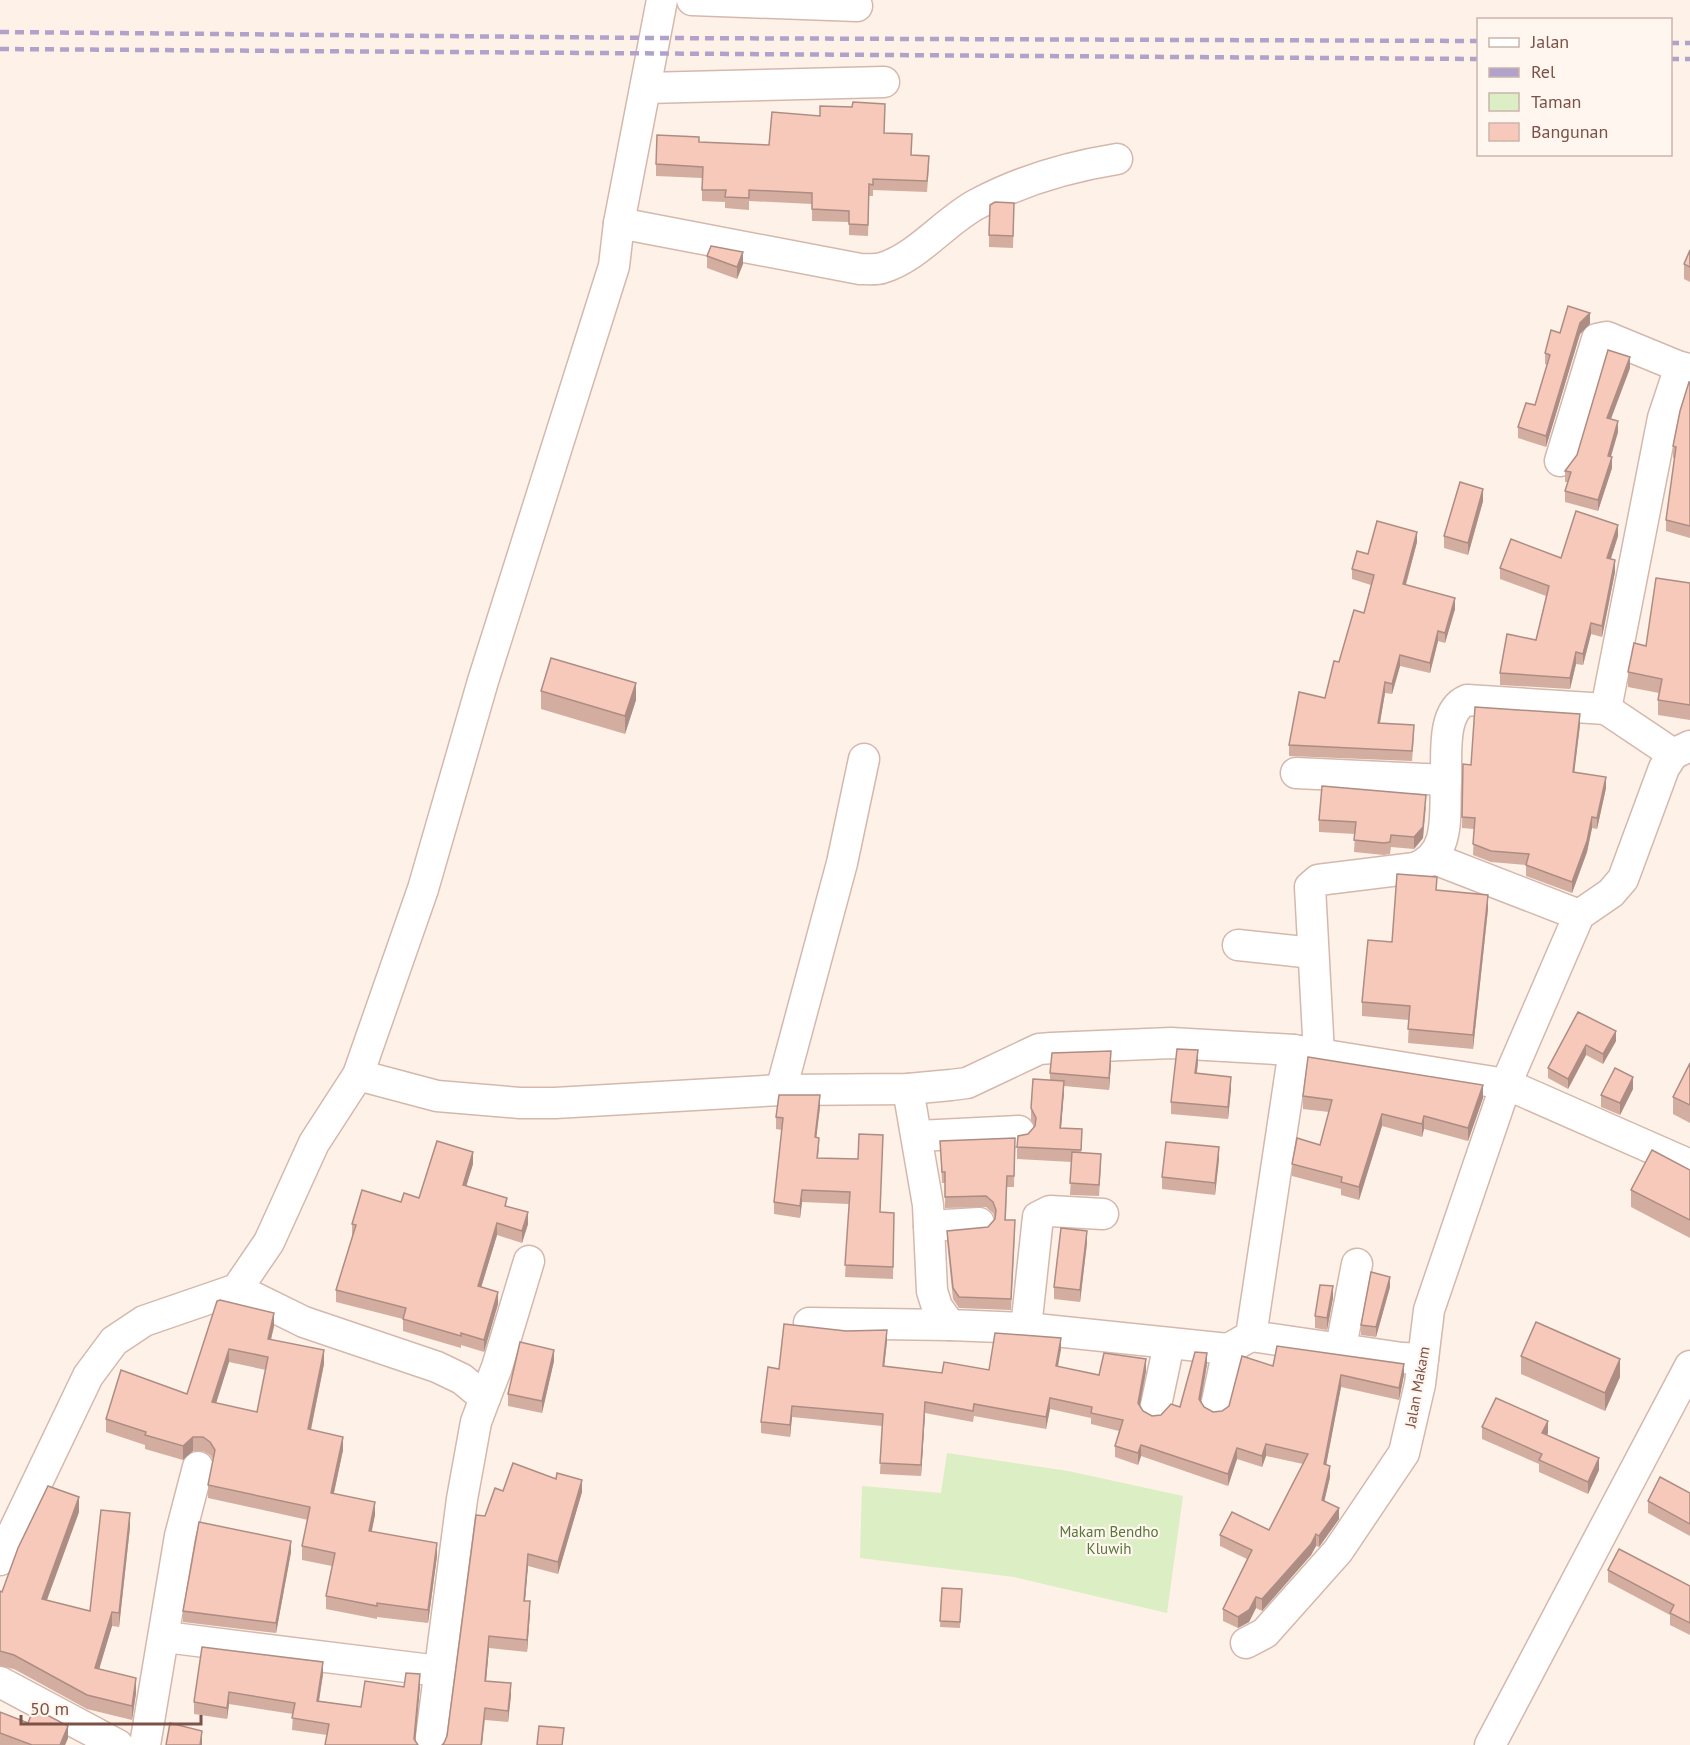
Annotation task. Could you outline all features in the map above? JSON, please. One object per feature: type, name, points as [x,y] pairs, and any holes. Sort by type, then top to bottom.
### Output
[{"type":"street","points":[[0,1560],[88,1376],[114,1341],[144,1320],[237,1289],[269,1242],[314,1143],[358,1075],[423,889],[483,681],[614,266],[619,223],[662,0]]},
{"type":"street","points":[[692,0],[856,6]]},
{"type":"street","points":[[646,88],[884,82]]},
{"type":"street","points":[[619,223],[860,269],[881,269],[900,260],[975,205],[1024,181],[1073,166],[1117,159]]},
{"type":"street","points":[[1560,461],[1597,339],[1607,337],[1685,368],[1663,418],[1606,709]]},
{"type":"street","points":[[1216,1406],[1240,1342],[1307,1052],[1313,953],[1311,887],[1318,880],[1415,868],[1432,858],[1443,843],[1449,722],[1455,707],[1467,700],[1606,709],[1682,750],[1664,768],[1623,879],[1611,893],[1579,915],[1432,858]]},
{"type":"street","points":[[781,1090],[842,863],[864,759]]},
{"type":"street","points":[[1296,773],[1446,780]]},
{"type":"street","name":"Jalan Makam","points":[[1246,1643],[1264,1633],[1338,1551],[1404,1453],[1423,1359],[1429,1310],[1506,1084],[1579,915]]},
{"type":"street","points":[[1238,945],[1313,953]]},
{"type":"street","points":[[358,1075],[437,1096],[520,1103],[555,1103],[781,1090],[908,1089],[967,1083],[1046,1048],[1171,1043],[1307,1052],[1506,1084],[1690,1165]]},
{"type":"street","points":[[908,1089],[918,1136],[929,1226],[932,1291],[937,1306],[950,1325]]},
{"type":"street","points":[[918,1136],[1019,1131]]},
{"type":"street","points":[[1026,1328],[1038,1217],[1050,1211],[1103,1214]]},
{"type":"street","points":[[929,1226],[979,1223]]},
{"type":"street","points":[[430,1745],[462,1498],[476,1422],[498,1367],[529,1261]]},
{"type":"street","points":[[1341,1347],[1357,1264]]},
{"type":"street","points":[[237,1289],[304,1322],[454,1375],[485,1398]]},
{"type":"street","points":[[809,1323],[1026,1328],[1169,1344],[1240,1342],[1341,1347],[1402,1358],[1423,1359]]},
{"type":"street","points":[[1155,1410],[1169,1344]]},
{"type":"street","points":[[1490,1745],[1690,1366]]},
{"type":"street","points":[[145,1745],[165,1637],[180,1536],[198,1467]]},
{"type":"street","points":[[165,1637],[439,1671]]},
{"type":"street","points":[[0,1682],[118,1745]]},
{"type":"green space","name":"Makam Bendho Kluwih","points":[[947,1453],[1068,1471],[1183,1496],[1167,1613],[1014,1577],[860,1558],[862,1486],[941,1493]]},
{"type":"building","points":[[853,102],[885,104],[884,133],[912,134],[911,155],[929,156],[927,181],[873,179],[873,185],[869,184],[868,225],[849,224],[849,211],[812,209],[812,193],[749,190],[749,198],[725,197],[726,190],[702,190],[703,167],[656,164],[657,135],[699,137],[699,142],[769,145],[772,112],[820,116],[820,106],[852,107]]},
{"type":"building","points":[[995,202],[1014,203],[1013,236],[989,235],[990,205]]},
{"type":"building","points":[[711,246],[743,252],[737,267],[707,256]]},
{"type":"building","points":[[1690,250],[1690,267],[1684,264]]},
{"type":"building","points":[[1568,306],[1590,313],[1580,323],[1546,436],[1518,427],[1526,403],[1535,405],[1550,355],[1545,353],[1551,330],[1560,333]]},
{"type":"building","points":[[1608,350],[1630,357],[1607,418],[1618,421],[1608,456],[1612,457],[1598,500],[1565,491],[1571,472],[1565,471],[1577,455]]},
{"type":"building","points":[[1689,382],[1690,526],[1666,520],[1676,447],[1673,446]]},
{"type":"building","points":[[1460,482],[1483,489],[1468,543],[1444,536]]},
{"type":"building","points":[[1576,511],[1618,525],[1607,558],[1615,560],[1602,626],[1591,623],[1583,654],[1576,652],[1570,678],[1500,673],[1507,634],[1536,640],[1549,586],[1500,568],[1511,539],[1561,558]]},
{"type":"building","points":[[1377,521],[1417,532],[1403,584],[1455,598],[1445,633],[1438,631],[1430,663],[1400,655],[1392,684],[1385,682],[1378,723],[1414,725],[1412,751],[1289,745],[1299,692],[1325,698],[1334,661],[1339,662],[1354,610],[1364,613],[1374,575],[1352,569],[1357,551],[1368,554]]},
{"type":"building","points":[[1656,578],[1690,583],[1690,705],[1658,700],[1662,679],[1628,672],[1634,643],[1646,646]]},
{"type":"building","points":[[551,658],[636,683],[625,716],[541,691]]},
{"type":"building","points":[[1475,707],[1580,714],[1573,772],[1606,777],[1597,818],[1592,817],[1587,841],[1572,882],[1526,865],[1529,854],[1491,851],[1473,844],[1475,818],[1462,817],[1463,764],[1471,765]]},
{"type":"building","points":[[1322,786],[1426,795],[1423,827],[1414,837],[1391,835],[1390,842],[1354,840],[1356,822],[1319,820]]},
{"type":"building","points":[[1397,874],[1437,877],[1436,890],[1488,895],[1473,1035],[1408,1029],[1410,1006],[1362,1002],[1368,940],[1392,942]]},
{"type":"building","points":[[1578,1012],[1616,1031],[1603,1054],[1586,1045],[1568,1079],[1548,1068]]},
{"type":"building","points":[[1177,1049],[1198,1050],[1195,1073],[1231,1077],[1228,1107],[1171,1102]]},
{"type":"building","points":[[1111,1051],[1109,1078],[1050,1073],[1052,1053]]},
{"type":"building","points":[[1308,1057],[1483,1085],[1468,1128],[1424,1116],[1422,1124],[1382,1114],[1359,1187],[1341,1182],[1342,1177],[1292,1164],[1297,1138],[1320,1145],[1332,1100],[1303,1096]]},
{"type":"building","points":[[1690,1063],[1690,1105],[1673,1097]]},
{"type":"building","points":[[1615,1068],[1633,1077],[1620,1103],[1601,1095]]},
{"type":"building","points":[[1033,1079],[1064,1081],[1060,1128],[1082,1129],[1081,1150],[1017,1147],[1018,1136],[1028,1134],[1035,1126],[1036,1118],[1031,1108]]},
{"type":"building","points":[[779,1095],[820,1095],[815,1137],[819,1138],[817,1158],[858,1159],[859,1134],[883,1135],[880,1212],[894,1213],[893,1267],[845,1265],[850,1192],[802,1190],[800,1206],[774,1202],[783,1118],[776,1117]]},
{"type":"building","points":[[1015,1138],[1014,1176],[1007,1176],[1005,1220],[1015,1220],[1011,1299],[959,1297],[953,1288],[947,1231],[988,1227],[995,1219],[996,1210],[993,1202],[986,1196],[945,1197],[945,1172],[942,1172],[940,1141]]},
{"type":"building","points":[[437,1141],[473,1152],[463,1185],[507,1198],[505,1206],[528,1212],[522,1231],[497,1223],[478,1286],[498,1292],[484,1340],[461,1333],[461,1336],[403,1319],[406,1308],[336,1290],[356,1225],[352,1224],[362,1190],[401,1202],[404,1193],[419,1198]]},
{"type":"building","points":[[1166,1142],[1219,1147],[1215,1183],[1162,1177]]},
{"type":"building","points":[[1652,1150],[1690,1170],[1690,1220],[1631,1190]]},
{"type":"building","points":[[1072,1152],[1101,1154],[1099,1185],[1070,1183]]},
{"type":"building","points":[[1061,1228],[1087,1231],[1080,1290],[1054,1287]]},
{"type":"building","points":[[1371,1272],[1390,1277],[1376,1327],[1361,1325]]},
{"type":"building","points":[[1320,1285],[1333,1286],[1327,1318],[1315,1316]]},
{"type":"building","points":[[217,1301],[274,1313],[268,1339],[324,1350],[308,1429],[343,1437],[331,1493],[375,1502],[369,1531],[437,1543],[428,1610],[377,1603],[377,1606],[326,1596],[335,1553],[302,1546],[310,1507],[208,1485],[215,1450],[203,1437],[193,1437],[183,1446],[145,1435],[146,1432],[106,1419],[121,1370],[187,1394]],"holes":[[[229,1349],[268,1357],[257,1412],[212,1402]]]},
{"type":"building","points":[[1536,1322],[1620,1359],[1605,1393],[1521,1356]]},
{"type":"building","points":[[784,1324],[846,1331],[887,1330],[883,1366],[942,1373],[944,1362],[989,1370],[995,1333],[1061,1338],[1056,1366],[1099,1375],[1104,1353],[1146,1359],[1138,1403],[1143,1411],[1152,1416],[1161,1415],[1171,1404],[1180,1407],[1195,1352],[1207,1353],[1199,1399],[1204,1407],[1213,1412],[1222,1411],[1229,1406],[1242,1356],[1273,1366],[1277,1346],[1404,1364],[1399,1388],[1341,1375],[1324,1464],[1330,1466],[1322,1500],[1339,1508],[1319,1536],[1316,1534],[1311,1544],[1262,1599],[1256,1597],[1249,1610],[1238,1617],[1223,1609],[1252,1550],[1220,1535],[1232,1512],[1269,1530],[1308,1454],[1266,1444],[1262,1456],[1237,1448],[1228,1474],[1141,1445],[1138,1453],[1115,1446],[1123,1420],[1091,1413],[1092,1407],[1050,1398],[1046,1417],[974,1404],[973,1411],[925,1402],[921,1465],[880,1463],[883,1414],[792,1406],[790,1425],[761,1422],[768,1367],[779,1369]]},
{"type":"building","points":[[520,1342],[554,1350],[542,1401],[508,1394]]},
{"type":"building","points":[[1496,1398],[1548,1421],[1542,1433],[1599,1458],[1588,1482],[1539,1460],[1542,1454],[1482,1427]]},
{"type":"building","points":[[513,1463],[556,1479],[557,1473],[582,1480],[558,1562],[528,1554],[524,1601],[530,1601],[527,1640],[489,1636],[485,1681],[511,1683],[508,1711],[485,1708],[481,1745],[442,1745],[447,1736],[476,1515],[485,1516],[495,1488],[503,1491]]},
{"type":"building","points":[[1660,1477],[1690,1493],[1690,1524],[1648,1501]]},
{"type":"building","points":[[48,1486],[79,1497],[42,1599],[90,1611],[101,1510],[130,1513],[119,1613],[112,1612],[95,1668],[136,1678],[132,1706],[87,1695],[14,1655],[0,1651],[0,1591],[2,1592],[18,1548]]},
{"type":"building","points":[[199,1522],[291,1541],[276,1623],[183,1611]]},
{"type":"building","points":[[1619,1549],[1690,1586],[1690,1623],[1670,1613],[1674,1605],[1608,1570]]},
{"type":"building","points":[[942,1588],[962,1589],[960,1622],[940,1621]]},
{"type":"building","points":[[202,1647],[323,1662],[317,1701],[361,1707],[365,1681],[404,1687],[406,1673],[420,1674],[414,1739],[418,1745],[325,1745],[329,1724],[292,1718],[295,1703],[229,1692],[227,1708],[194,1702]]},
{"type":"building","points":[[34,1708],[68,1726],[60,1745],[32,1745],[0,1733],[0,1712],[28,1723]]},
{"type":"building","points":[[170,1723],[202,1731],[200,1745],[166,1745]]},
{"type":"building","points":[[539,1726],[564,1728],[562,1745],[537,1745]]},
{"type":"railway","points":[[0,32],[655,38],[1477,41]]},
{"type":"railway","points":[[1672,43],[1690,43]]},
{"type":"railway","points":[[0,49],[1477,59]]},
{"type":"railway","points":[[1672,59],[1690,59]]}]
